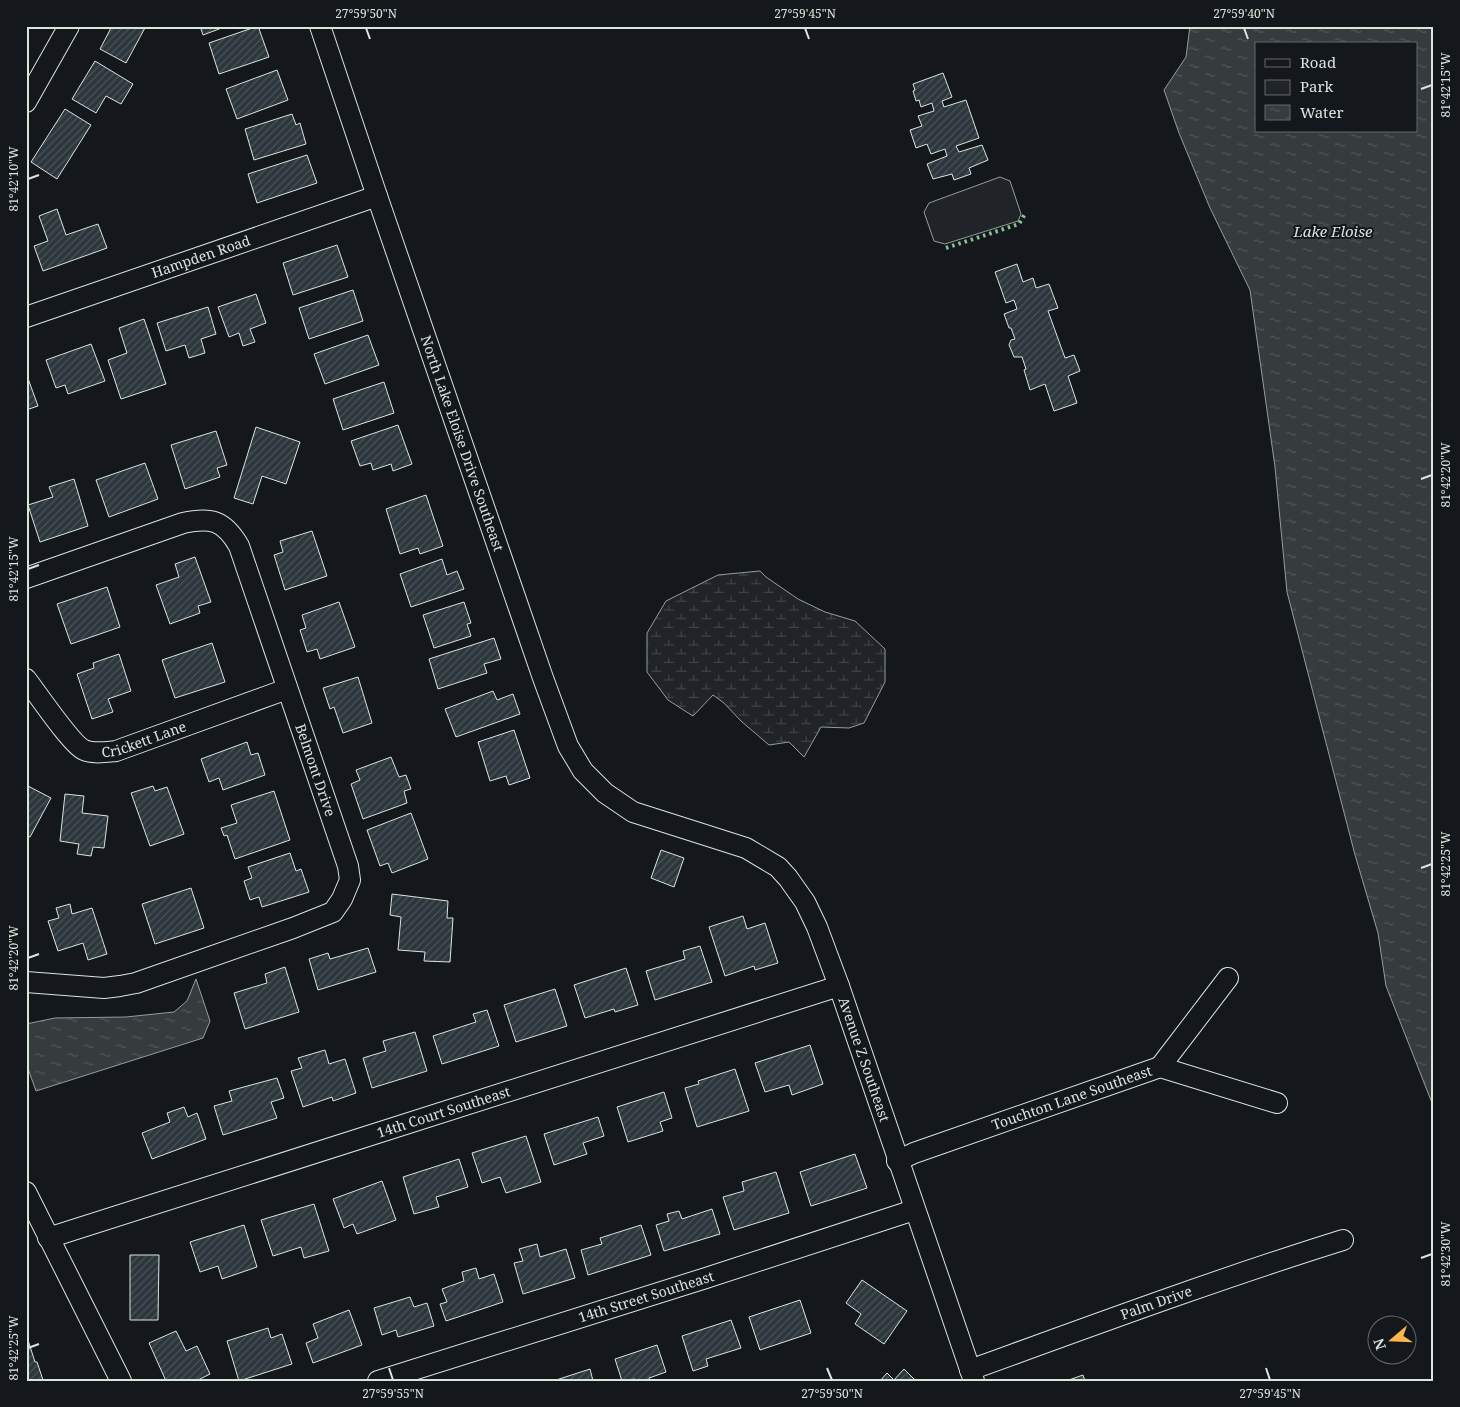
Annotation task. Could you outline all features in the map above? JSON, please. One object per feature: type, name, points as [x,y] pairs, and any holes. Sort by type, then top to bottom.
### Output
[{"type":"street","points":[[26,102],[69,26]]},
{"type":"street","name":"North Lake Eloise Drive Southeast","points":[[320,26],[376,196],[568,746],[583,771],[605,793],[633,812],[659,821]]},
{"type":"street","name":"Hampden Road","points":[[26,317],[376,196]]},
{"type":"street","name":"Belmont Drive","points":[[26,578],[184,523],[199,520],[213,521],[223,525],[239,546],[348,866],[350,880],[342,899],[333,912],[136,983],[104,988],[26,982]]},
{"type":"street","name":"Crickett Lane","points":[[26,679],[72,739],[84,750],[101,752],[116,751],[287,689]]},
{"type":"street","name":"Avenue Z Southeast","points":[[659,821],[746,848],[778,867],[805,902],[817,927],[838,986],[972,1375]]},
{"type":"street","points":[[1160,1068],[1228,978]]},
{"type":"street","name":"14th Court Southeast","points":[[48,1238],[838,986]]},
{"type":"street","name":"Touchton Lane Southeast","points":[[898,1161],[914,1153],[1160,1068],[1277,1103]]},
{"type":"street","points":[[26,1192],[121,1381]]},
{"type":"street","name":"14th Street Southeast","points":[[378,1381],[697,1281],[914,1210]]},
{"type":"street","name":"Palm Drive","points":[[972,1375],[1169,1298],[1344,1240]]},
{"type":"green space","points":[[1000,177],[1010,181],[1021,214],[1018,221],[945,244],[934,241],[924,212],[929,203]]},
{"type":"green space","points":[[760,571],[798,599],[825,612],[855,621],[885,649],[885,682],[864,723],[849,728],[821,727],[804,757],[789,742],[769,745],[713,695],[693,716],[668,700],[647,672],[647,633],[666,601],[718,575]]},
{"type":"water","name":"Lake Eloise","points":[[1190,26],[1434,26],[1434,1108],[1386,986],[1378,933],[1355,855],[1287,592],[1275,467],[1250,290],[1210,208],[1179,133],[1164,90],[1186,57]]},
{"type":"water","points":[[196,979],[210,1021],[203,1038],[36,1091],[26,1063],[26,1024],[55,1018],[126,1017],[174,1012],[187,1001]]},
{"type":"building","points":[[112,26],[146,26],[126,63],[100,49]]},
{"type":"building","points":[[200,26],[227,26],[203,35]]},
{"type":"building","points":[[258,26],[269,57],[219,74],[209,43]]},
{"type":"building","points":[[95,61],[133,84],[121,104],[106,96],[96,113],[72,99]]},
{"type":"building","points":[[277,70],[288,100],[237,119],[226,89]]},
{"type":"building","points":[[943,73],[952,97],[942,101],[944,107],[966,100],[979,138],[956,146],[959,152],[982,145],[988,160],[969,168],[971,174],[954,180],[952,174],[933,179],[927,164],[947,156],[945,149],[931,154],[927,144],[916,148],[910,130],[922,126],[918,116],[934,111],[932,103],[921,107],[919,100],[916,101],[913,84]]},
{"type":"building","points":[[65,109],[91,125],[57,179],[31,162]]},
{"type":"building","points":[[292,114],[296,125],[300,123],[306,144],[254,160],[245,129]]},
{"type":"building","points":[[307,155],[317,183],[257,203],[248,174]]},
{"type":"building","points":[[57,209],[66,235],[98,224],[107,248],[43,271],[34,246],[48,241],[39,216]]},
{"type":"building","points":[[337,245],[348,277],[293,295],[283,263]]},
{"type":"building","points":[[1017,264],[1023,282],[1033,278],[1036,288],[1049,284],[1058,308],[1048,311],[1065,358],[1074,355],[1080,371],[1068,376],[1077,403],[1054,411],[1045,384],[1030,390],[1022,357],[1014,357],[1009,345],[1011,340],[1015,339],[1004,314],[1017,309],[1014,300],[1006,303],[995,272]]},
{"type":"building","points":[[353,290],[363,321],[309,339],[299,308]]},
{"type":"building","points":[[256,294],[266,323],[250,329],[255,342],[243,346],[239,333],[229,337],[218,307]]},
{"type":"building","points":[[208,307],[216,334],[201,339],[205,353],[189,358],[185,345],[166,351],[157,323]]},
{"type":"building","points":[[144,319],[166,384],[121,399],[108,360],[127,353],[119,328]]},
{"type":"building","points":[[368,335],[379,365],[325,384],[314,354]]},
{"type":"building","points":[[91,344],[105,381],[68,394],[65,385],[56,388],[46,360]]},
{"type":"building","points":[[26,373],[38,406],[26,410]]},
{"type":"building","points":[[384,382],[394,413],[343,430],[333,399]]},
{"type":"building","points":[[398,425],[412,464],[393,471],[391,464],[373,470],[371,463],[360,466],[351,441]]},
{"type":"building","points":[[256,427],[300,442],[286,484],[262,476],[253,504],[234,498]]},
{"type":"building","points":[[216,431],[227,465],[217,468],[220,477],[185,489],[171,445]]},
{"type":"building","points":[[145,463],[158,499],[109,517],[96,480]]},
{"type":"building","points":[[74,479],[88,526],[40,542],[28,505],[53,497],[49,487]]},
{"type":"building","points":[[426,495],[443,546],[420,554],[418,548],[400,554],[386,509]]},
{"type":"building","points":[[312,531],[327,576],[285,590],[274,555],[283,552],[280,541]]},
{"type":"building","points":[[195,557],[211,602],[198,606],[200,613],[170,624],[156,585],[179,577],[175,564]]},
{"type":"building","points":[[442,559],[447,575],[457,571],[464,589],[411,607],[400,574]]},
{"type":"building","points":[[107,587],[120,627],[71,644],[57,604]]},
{"type":"building","points":[[339,602],[355,647],[320,659],[317,649],[307,652],[300,630],[306,628],[302,615]]},
{"type":"building","points":[[464,602],[471,623],[467,624],[471,636],[434,648],[423,615]]},
{"type":"building","points":[[494,638],[501,659],[484,664],[487,673],[438,689],[429,659]]},
{"type":"building","points":[[212,643],[225,682],[175,698],[162,660]]},
{"type":"building","points":[[119,654],[131,691],[108,699],[113,712],[92,719],[77,674],[94,668],[93,663]]},
{"type":"building","points":[[358,677],[372,723],[343,733],[334,707],[330,709],[323,688]]},
{"type":"building","points":[[493,691],[497,700],[513,694],[520,714],[456,737],[445,709]]},
{"type":"building","points":[[514,730],[530,778],[509,785],[506,776],[490,781],[478,742]]},
{"type":"building","points":[[247,742],[251,755],[258,753],[265,775],[223,790],[219,778],[209,782],[201,759]]},
{"type":"building","points":[[391,757],[399,777],[406,775],[411,789],[404,791],[407,803],[363,819],[351,784],[360,780],[356,770]]},
{"type":"building","points":[[26,785],[51,798],[30,837],[26,835]]},
{"type":"building","points":[[153,786],[155,791],[167,787],[184,834],[150,846],[131,793]]},
{"type":"building","points":[[274,791],[290,840],[235,859],[227,835],[224,836],[221,828],[237,823],[231,805]]},
{"type":"building","points":[[65,794],[84,796],[82,813],[108,816],[104,848],[93,847],[91,856],[77,854],[79,844],[60,841]]},
{"type":"building","points":[[411,813],[428,859],[392,873],[388,863],[380,866],[367,830]]},
{"type":"building","points":[[661,850],[684,858],[674,887],[651,878]]},
{"type":"building","points":[[290,853],[296,871],[301,869],[309,892],[262,907],[259,897],[250,900],[244,881],[252,878],[248,867]]},
{"type":"building","points":[[191,888],[204,928],[155,944],[142,904]]},
{"type":"building","points":[[392,894],[448,901],[447,918],[453,918],[450,962],[424,961],[425,952],[398,950],[401,917],[390,915]]},
{"type":"building","points":[[70,904],[72,914],[92,908],[107,954],[88,960],[83,943],[58,951],[48,921],[59,918],[56,908]]},
{"type":"building","points":[[743,916],[747,929],[765,923],[778,963],[755,970],[754,966],[725,976],[709,927]]},
{"type":"building","points":[[700,946],[712,982],[655,1000],[646,971],[685,959],[683,951]]},
{"type":"building","points":[[368,948],[376,972],[318,990],[309,959],[328,953],[330,959]]},
{"type":"building","points":[[285,967],[299,1012],[245,1029],[234,993],[267,983],[265,974]]},
{"type":"building","points":[[626,968],[638,1005],[615,1012],[614,1009],[585,1018],[574,985]]},
{"type":"building","points":[[555,989],[567,1026],[516,1042],[504,1005]]},
{"type":"building","points":[[487,1010],[499,1046],[442,1064],[433,1036],[476,1022],[473,1014]]},
{"type":"building","points":[[415,1032],[427,1071],[372,1088],[363,1058],[386,1051],[383,1041]]},
{"type":"building","points":[[810,1045],[823,1084],[792,1095],[789,1085],[765,1092],[755,1063]]},
{"type":"building","points":[[325,1050],[329,1064],[345,1059],[356,1093],[333,1101],[332,1097],[303,1107],[291,1071],[302,1068],[298,1058]]},
{"type":"building","points":[[735,1069],[749,1111],[697,1127],[685,1088],[699,1084],[698,1081]]},
{"type":"building","points":[[277,1078],[284,1098],[271,1102],[277,1118],[223,1135],[214,1106],[232,1101],[229,1091]]},
{"type":"building","points":[[664,1092],[672,1118],[660,1122],[663,1131],[628,1142],[617,1107]]},
{"type":"building","points":[[184,1107],[188,1117],[197,1113],[206,1139],[152,1159],[142,1133],[170,1122],[167,1113]]},
{"type":"building","points":[[598,1117],[604,1136],[583,1143],[587,1154],[554,1165],[544,1134]]},
{"type":"building","points":[[526,1136],[541,1182],[506,1193],[500,1177],[482,1183],[472,1153]]},
{"type":"building","points":[[855,1154],[867,1188],[811,1206],[800,1172]]},
{"type":"building","points":[[459,1159],[468,1187],[436,1197],[439,1207],[414,1214],[403,1177]]},
{"type":"building","points":[[776,1172],[789,1213],[734,1230],[723,1197],[744,1191],[742,1182]]},
{"type":"building","points":[[382,1181],[396,1220],[357,1234],[353,1224],[344,1228],[333,1199]]},
{"type":"building","points":[[314,1204],[329,1251],[304,1258],[301,1247],[273,1256],[261,1220]]},
{"type":"building","points":[[712,1209],[720,1234],[664,1251],[656,1225],[669,1221],[667,1214],[679,1211],[682,1219]]},
{"type":"building","points":[[244,1225],[257,1267],[222,1279],[218,1266],[200,1272],[190,1242]]},
{"type":"building","points":[[641,1225],[651,1255],[588,1275],[581,1250],[602,1244],[600,1238]]},
{"type":"building","points":[[537,1244],[540,1257],[566,1249],[575,1278],[523,1294],[514,1263],[523,1261],[519,1249]]},
{"type":"building","points":[[130,1255],[159,1255],[158,1320],[130,1320]]},
{"type":"building","points":[[476,1268],[479,1279],[494,1274],[503,1302],[446,1321],[440,1304],[447,1302],[442,1289],[464,1281],[462,1272]]},
{"type":"building","points":[[862,1280],[907,1311],[884,1344],[855,1324],[861,1314],[846,1303]]},
{"type":"building","points":[[410,1297],[414,1307],[427,1303],[434,1326],[398,1337],[396,1330],[382,1335],[374,1308]]},
{"type":"building","points":[[800,1300],[811,1333],[760,1350],[749,1317]]},
{"type":"building","points":[[349,1310],[362,1345],[313,1363],[306,1343],[318,1338],[313,1324]]},
{"type":"building","points":[[731,1320],[741,1348],[706,1359],[708,1366],[693,1371],[682,1336]]},
{"type":"building","points":[[268,1328],[271,1338],[282,1334],[292,1364],[239,1381],[227,1341]]},
{"type":"building","points":[[176,1331],[186,1351],[197,1346],[210,1374],[196,1381],[166,1381],[149,1343]]},
{"type":"building","points":[[26,1334],[35,1362],[37,1362],[43,1380],[26,1381]]},
{"type":"building","points":[[657,1345],[666,1372],[649,1378],[650,1381],[636,1381],[635,1379],[622,1381],[615,1359]]},
{"type":"building","points":[[590,1369],[593,1381],[553,1381]]},
{"type":"building","points":[[904,1369],[916,1381],[880,1381],[887,1373],[894,1380]]},
{"type":"building","points":[[1083,1375],[1085,1381],[1066,1381]]},
{"type":"hedge","points":[[946,248],[1019,224],[1026,212]]}]
